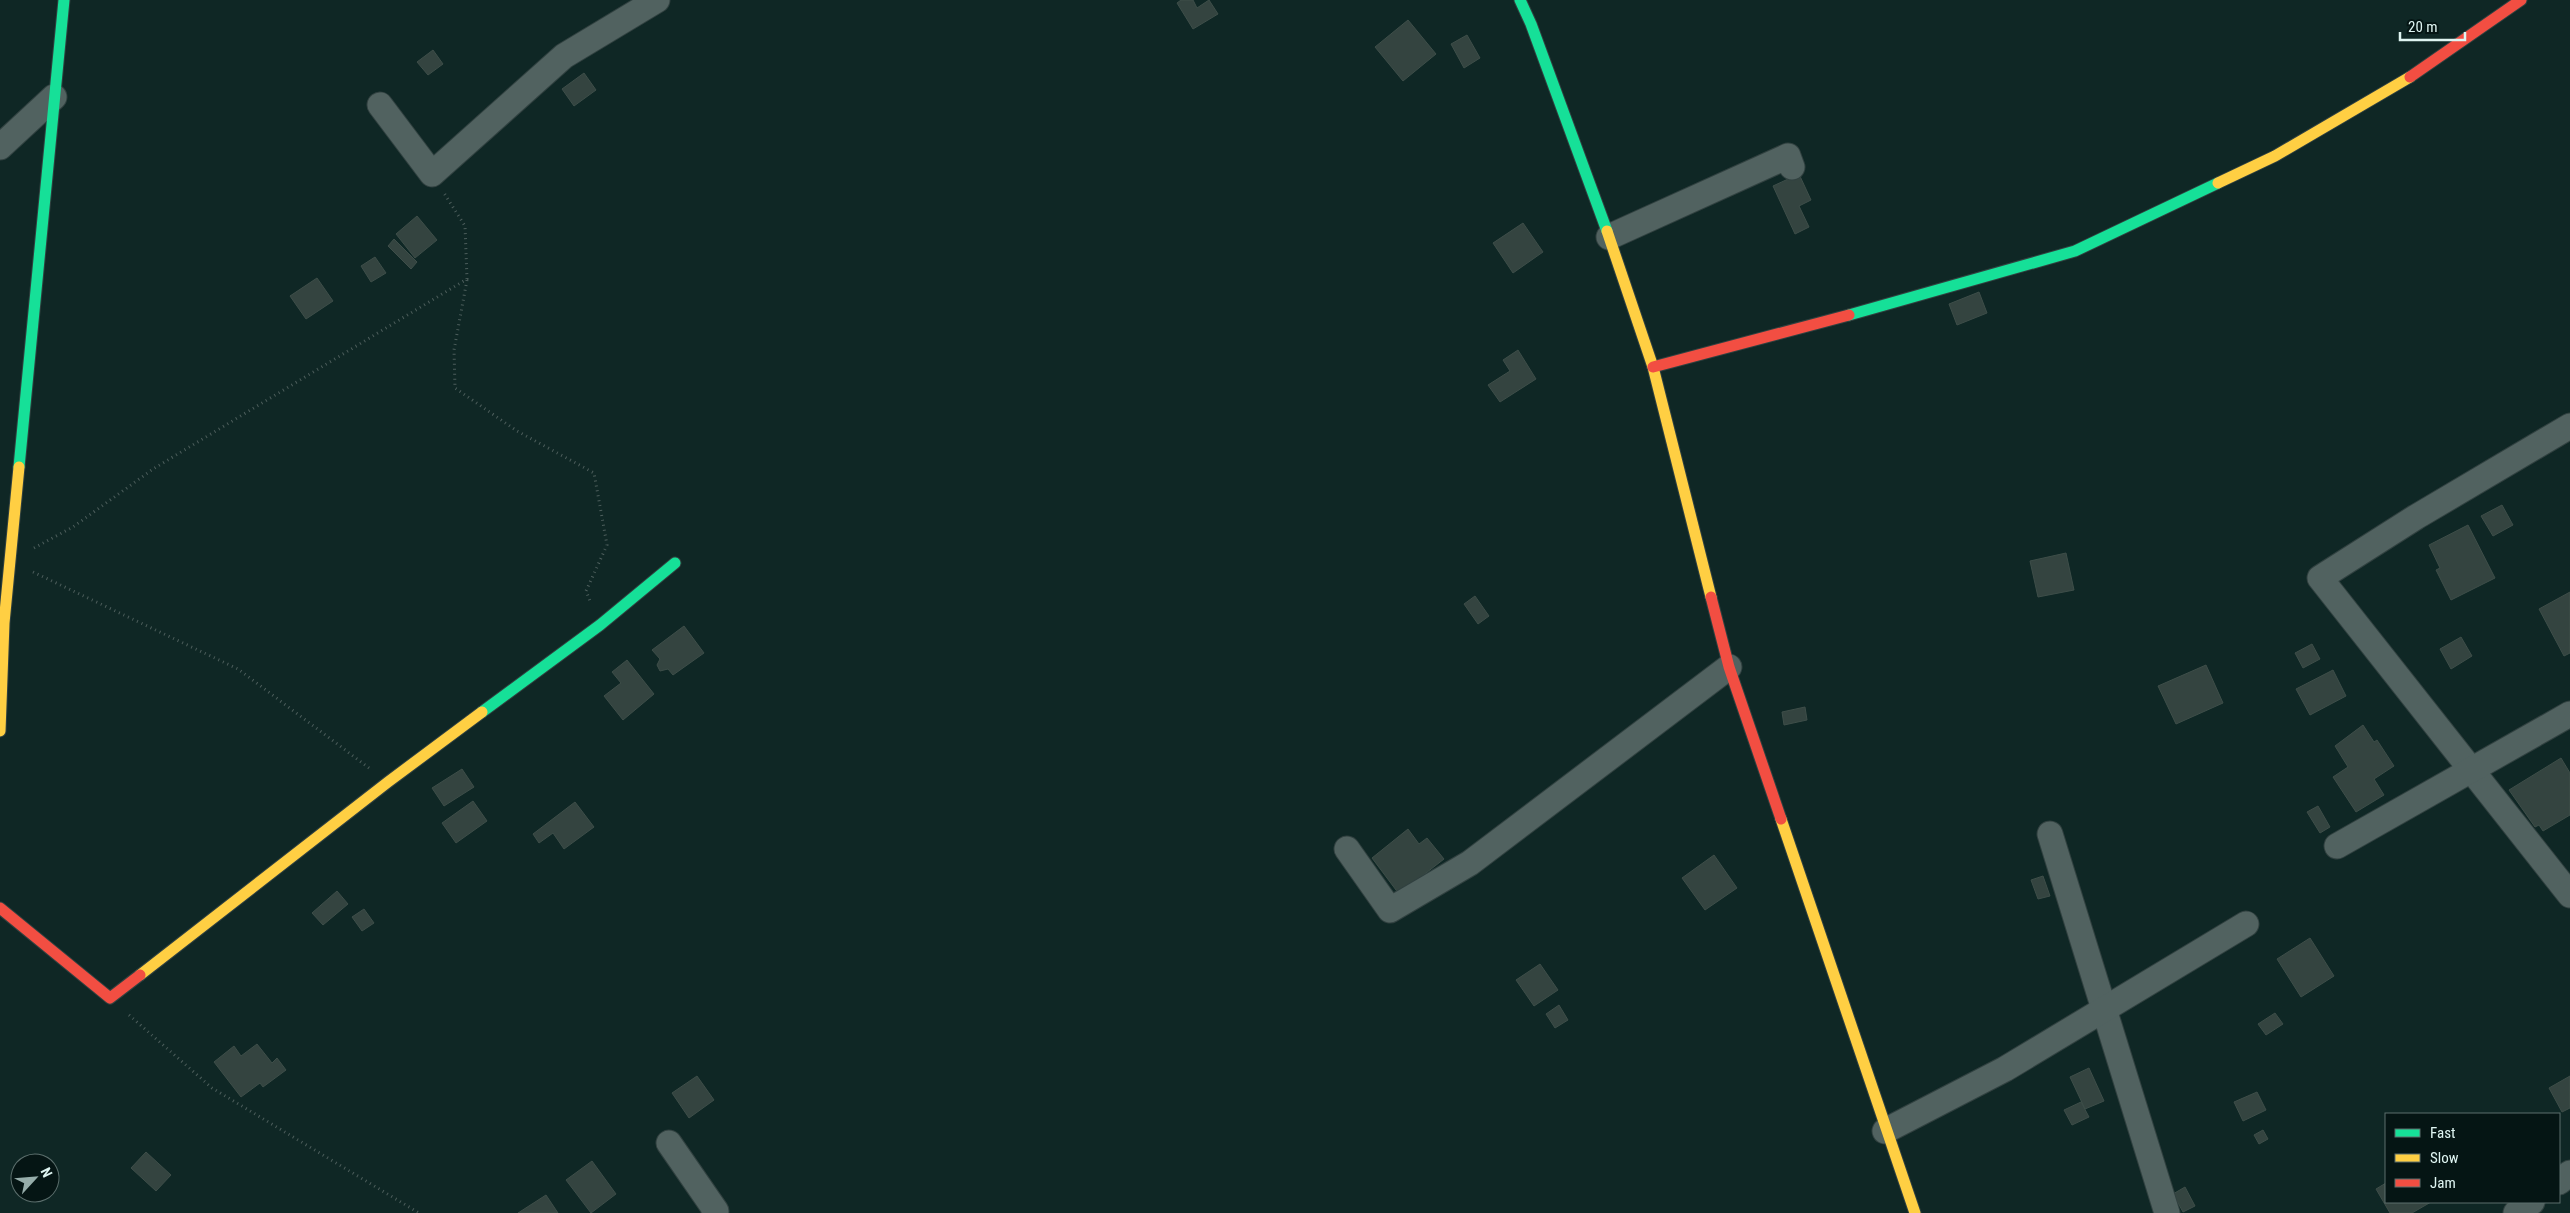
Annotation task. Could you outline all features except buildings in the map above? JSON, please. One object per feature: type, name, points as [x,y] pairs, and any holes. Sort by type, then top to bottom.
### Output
[{"type":"street","points":[[0,731],[4,623],[64,0]]},
{"type":"street","points":[[380,105],[432,174],[564,56],[658,0]]},
{"type":"street","points":[[1520,0],[1531,24],[1609,237],[1653,367],[1729,667],[1885,1131],[1915,1213]]},
{"type":"street","points":[[1653,367],[1889,304],[2075,251],[2275,156],[2428,66],[2521,0]]},
{"type":"street","points":[[0,147],[54,96]]},
{"type":"street","points":[[1609,237],[1788,156],[1792,167]]},
{"type":"street","points":[[2570,426],[2416,516],[2320,578],[2570,895]]},
{"type":"street","points":[[0,908],[110,998],[388,782],[600,625],[675,563]]},
{"type":"street","points":[[1347,849],[1390,910],[1470,863],[1729,667]]},
{"type":"street","points":[[2337,846],[2570,714]]},
{"type":"street","points":[[2050,834],[2167,1213]]},
{"type":"street","points":[[1885,1131],[2005,1069],[2105,1011],[2246,924]]},
{"type":"street","points":[[669,1142],[716,1211],[714,1213]]},
{"type":"street","points":[[2560,1181],[2570,1173]]},
{"type":"street","points":[[2516,1213],[2531,1203]]},
{"type":"path","points":[[432,174],[465,226],[467,279],[454,350],[455,388],[517,431],[594,473],[607,545],[586,591],[600,625]]},
{"type":"path","points":[[10,561],[72,527],[153,469],[467,279]]},
{"type":"path","points":[[10,561],[238,669],[388,782]]},
{"type":"path","points":[[104,993],[212,1088],[419,1213]]},
{"type":"traffic: fast","points":[[19,467],[64,0]]},
{"type":"traffic: fast","points":[[1520,0],[1531,24],[1607,231]]},
{"type":"traffic: fast","points":[[1849,315],[2075,251],[2218,183]]},
{"type":"traffic: fast","points":[[482,712],[600,625],[675,563]]},
{"type":"traffic: slow","points":[[2218,183],[2275,156],[2410,77]]},
{"type":"traffic: slow","points":[[1607,231],[1653,367],[1711,597]]},
{"type":"traffic: slow","points":[[0,731],[4,623],[19,467]]},
{"type":"traffic: slow","points":[[140,975],[388,782],[482,712]]},
{"type":"traffic: slow","points":[[1781,819],[1915,1213]]},
{"type":"traffic: jam","points":[[2410,77],[2521,0]]},
{"type":"traffic: jam","points":[[1653,367],[1849,315]]},
{"type":"traffic: jam","points":[[1711,597],[1729,667],[1781,819]]},
{"type":"traffic: jam","points":[[0,908],[110,998],[140,975]]}]
